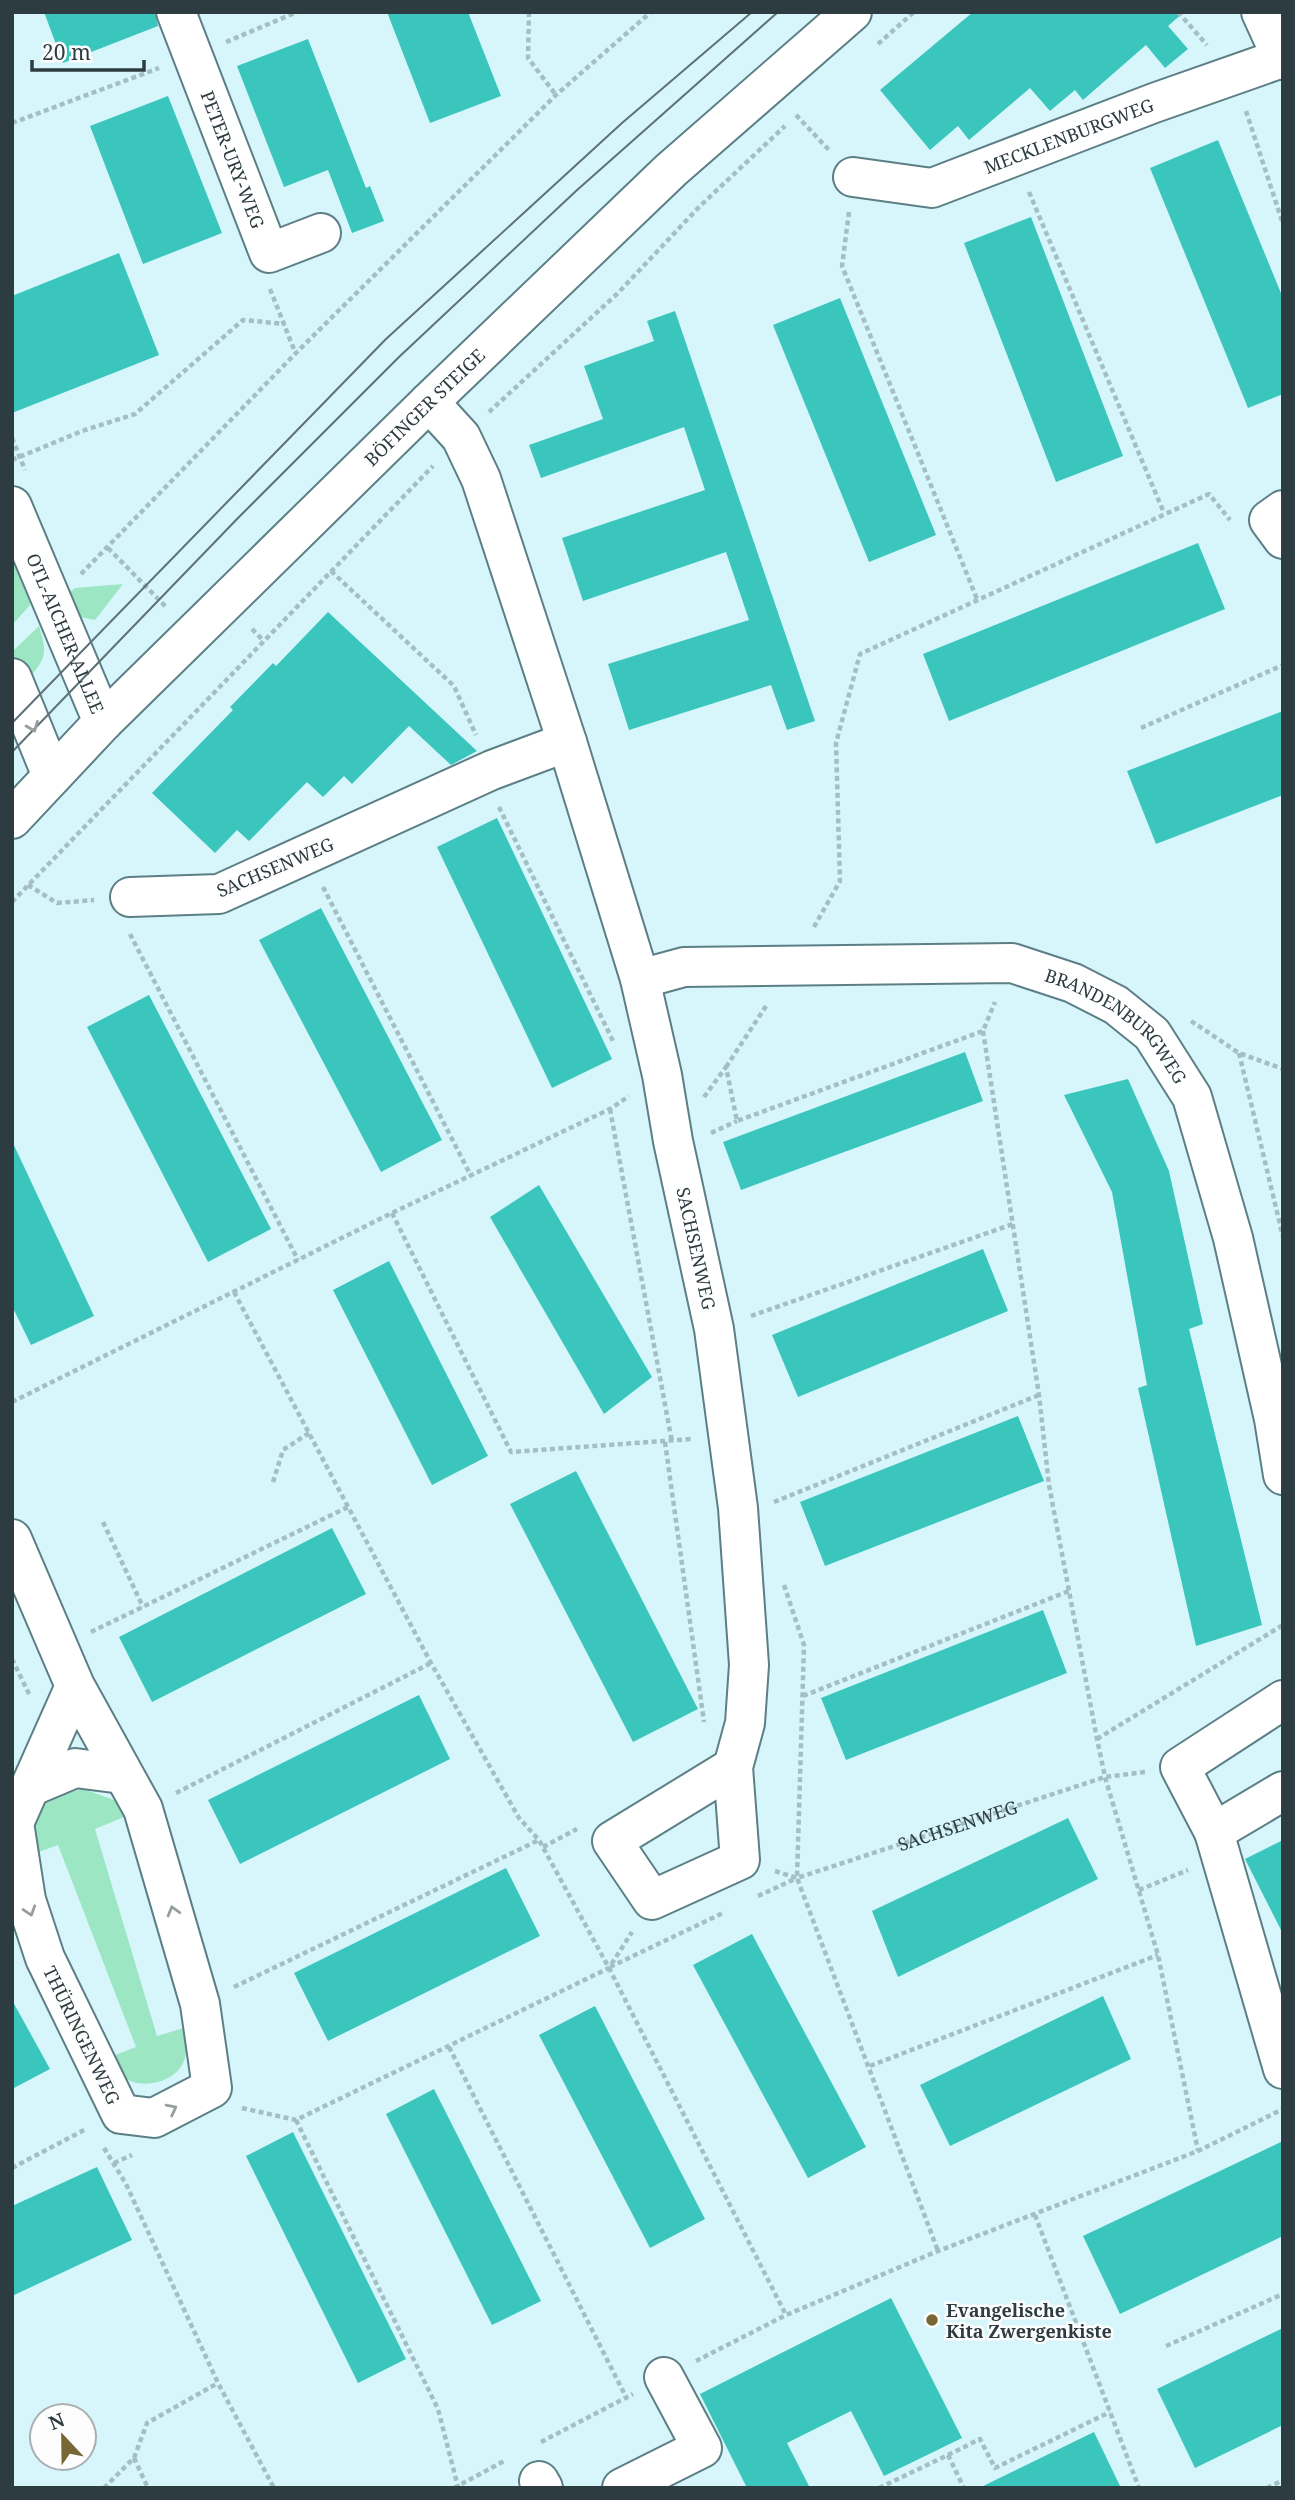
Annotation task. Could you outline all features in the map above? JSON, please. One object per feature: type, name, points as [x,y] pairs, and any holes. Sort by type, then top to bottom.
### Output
[{"type":"street","name":"PETER-URY-WEG","points":[[176,12],[269,253]]},
{"type":"street","name":"BÖFINGER STEIGE","points":[[12,819],[103,722],[429,402],[671,170],[852,12]]},
{"type":"street","name":"MECKLENBURGWEG","points":[[853,177],[932,188],[1154,103],[1282,59],[1261,12]]},
{"type":"street","points":[[269,253],[321,233]]},
{"type":"street","name":"SACHSENWEG","points":[[429,402],[461,437],[481,479],[567,742],[640,979],[663,1075],[673,1140],[714,1329],[738,1508],[749,1665],[745,1723],[733,1767],[740,1860]]},
{"type":"street","name":"OTL-AICHER-ALLEE","points":[[12,506],[103,722]]},
{"type":"street","points":[[12,678],[52,776]]},
{"type":"street","name":"SACHSENWEG","points":[[121,898],[219,894],[488,772],[567,742]]},
{"type":"street","name":"BRANDENBURGWEG","points":[[640,979],[684,967],[1012,963],[1073,983],[1116,1005],[1152,1034],[1192,1097],[1233,1238],[1274,1419],[1283,1475]]},
{"type":"street","name":"THÜRINGENWEG","points":[[12,1539],[75,1686],[143,1809],[200,2004],[212,2088],[154,2118],[105,2121],[26,1900],[14,1823],[75,1686]]},
{"type":"street","points":[[1283,1700],[1180,1767],[1218,1845],[1283,2069]]},
{"type":"street","points":[[733,1767],[612,1842],[652,1900],[740,1860]]},
{"type":"street","points":[[30,1787],[75,1768],[122,1774]]},
{"type":"street","points":[[1218,1845],[1283,1791]]},
{"type":"street","points":[[626,2487],[702,2448],[664,2377]]},
{"type":"path","points":[[529,12],[528,58],[556,95]]},
{"type":"path","points":[[52,603],[296,352],[556,95],[651,12]]},
{"type":"path","points":[[1235,76],[1283,224]]},
{"type":"path","points":[[796,115],[853,177],[842,266],[977,599]]},
{"type":"path","points":[[1014,156],[1164,513]]},
{"type":"path","points":[[269,253],[270,289],[296,352]]},
{"type":"path","points":[[12,460],[82,431],[135,414],[243,320],[285,324]]},
{"type":"path","points":[[673,1140],[726,1067],[792,966],[840,881],[836,743],[860,654],[1209,494],[1232,522],[1278,523]]},
{"type":"path","points":[[331,571],[454,686],[488,772],[613,1042]]},
{"type":"path","points":[[1141,728],[1283,665]]},
{"type":"path","points":[[306,855],[471,1175]]},
{"type":"path","points":[[28,885],[57,903],[121,898],[298,1260]]},
{"type":"path","points":[[1012,963],[983,1031],[1039,1395],[1049,1485],[1105,1777],[1158,1955],[1198,2151]]},
{"type":"path","points":[[1189,1019],[1240,1053],[1283,1069]]},
{"type":"path","points":[[726,1067],[737,1121],[983,1031]]},
{"type":"path","points":[[1240,1053],[1283,1237]]},
{"type":"path","points":[[12,1402],[392,1213],[610,1109],[663,1075]]},
{"type":"path","points":[[610,1109],[672,1442]]},
{"type":"path","points":[[392,1213],[511,1452],[672,1442],[729,1435]]},
{"type":"path","points":[[714,1329],[1013,1224]]},
{"type":"path","points":[[234,1292],[431,1663],[519,1818],[539,1840],[609,1968],[786,2315]]},
{"type":"path","points":[[738,1508],[758,1508],[1039,1395]]},
{"type":"path","points":[[273,1482],[283,1450],[309,1433]]},
{"type":"path","points":[[665,1442],[706,1734],[733,1767]]},
{"type":"path","points":[[119,1618],[348,1507]]},
{"type":"path","points":[[103,1522],[143,1606]]},
{"type":"path","points":[[783,1583],[804,1645],[797,1878],[938,2251]]},
{"type":"path","points":[[803,1696],[1069,1591]]},
{"type":"path","points":[[1097,1739],[1283,1625]]},
{"type":"path","points":[[195,1783],[431,1663]]},
{"type":"path","name":"SACHSENWEG","points":[[747,1902],[797,1878],[1105,1777],[1180,1767]]},
{"type":"path","points":[[260,1975],[539,1840]]},
{"type":"path","points":[[1139,1890],[1218,1845]]},
{"type":"path","points":[[740,1860],[797,1878]]},
{"type":"path","points":[[609,1968],[652,1900]]},
{"type":"path","points":[[235,2106],[296,2120],[734,1908]]},
{"type":"path","points":[[870,2066],[1158,1955]]},
{"type":"path","points":[[449,2047],[626,2398]]},
{"type":"path","points":[[296,2120],[438,2409],[457,2487],[533,2468],[626,2398],[786,2315],[938,2251],[1198,2151],[1283,2109]]},
{"type":"path","points":[[12,2168],[105,2121],[114,2163],[218,2384],[274,2488]]},
{"type":"path","points":[[114,2163],[138,2152]]},
{"type":"path","points":[[1035,2215],[1139,2488]]},
{"type":"path","points":[[1167,2346],[1283,2294]]},
{"type":"path","points":[[104,2488],[134,2458],[147,2423],[218,2384]]},
{"type":"path","points":[[880,2488],[980,2439],[995,2468],[1110,2412]]},
{"type":"path","points":[[948,2455],[964,2488]]},
{"type":"path","points":[[134,2458],[148,2488]]},
{"type":"path","points":[[1267,2488],[1283,2480]]},
{"type":"green space","points":[[12,558],[31,604],[12,625]]},
{"type":"green space","points":[[123,584],[95,620],[74,616],[65,596],[75,588]]},
{"type":"green space","points":[[39,626],[44,644],[43,656],[26,681],[12,663],[12,652]]},
{"type":"green space","points":[[83,1789],[117,1801],[124,1817],[95,1829],[157,2036],[187,2027],[184,2061],[177,2072],[162,2081],[137,2083],[120,2074],[114,2065],[110,2057],[136,2047],[58,1845],[33,1854],[31,1823],[50,1797]]},
{"type":"building","points":[[44,12],[155,12],[158,26],[63,63]]},
{"type":"building","points":[[387,12],[468,12],[501,96],[430,123]]},
{"type":"building","points":[[973,12],[1184,12],[1168,26],[1188,49],[1165,68],[1146,45],[1083,100],[1075,90],[1050,111],[1030,88],[969,140],[958,126],[930,150],[880,90]]},
{"type":"building","points":[[308,39],[366,188],[370,186],[384,221],[352,233],[328,170],[284,187],[237,66]]},
{"type":"building","points":[[168,96],[222,233],[143,264],[90,126]]},
{"type":"building","points":[[1218,140],[1283,298],[1283,394],[1248,408],[1150,168]]},
{"type":"building","points":[[1031,217],[1123,456],[1056,482],[964,243]]},
{"type":"building","points":[[119,253],[159,355],[12,413],[12,296]]},
{"type":"building","points":[[840,298],[936,535],[869,562],[773,325]]},
{"type":"building","points":[[675,311],[815,721],[787,730],[771,685],[629,730],[608,664],[749,620],[726,552],[583,601],[562,538],[705,490],[684,427],[541,478],[529,445],[603,419],[584,366],[654,341],[647,321]]},
{"type":"building","points":[[1198,543],[1225,609],[949,721],[923,654]]},
{"type":"building","points":[[328,612],[477,751],[451,765],[409,726],[352,784],[344,776],[323,797],[307,782],[249,841],[237,830],[215,853],[152,793],[233,710],[230,707],[273,663],[276,666]]},
{"type":"building","points":[[1283,711],[1283,795],[1156,844],[1127,771]]},
{"type":"building","points":[[497,818],[612,1059],[552,1088],[437,847]]},
{"type":"building","points":[[321,908],[442,1140],[381,1172],[259,940]]},
{"type":"building","points":[[149,995],[271,1229],[208,1262],[87,1027]]},
{"type":"building","points":[[965,1052],[983,1101],[741,1190],[723,1142]]},
{"type":"building","points":[[1128,1079],[1169,1171],[1203,1324],[1189,1329],[1262,1625],[1196,1646],[1138,1388],[1147,1385],[1112,1192],[1064,1095]]},
{"type":"building","points":[[12,1141],[94,1316],[31,1345],[12,1306]]},
{"type":"building","points":[[539,1185],[652,1377],[604,1414],[490,1217]]},
{"type":"building","points":[[983,1249],[1008,1311],[798,1397],[772,1335]]},
{"type":"building","points":[[389,1261],[488,1456],[432,1485],[333,1290]]},
{"type":"building","points":[[1018,1416],[1044,1481],[825,1566],[800,1502]]},
{"type":"building","points":[[576,1471],[698,1709],[633,1742],[510,1504]]},
{"type":"building","points":[[332,1528],[366,1594],[152,1702],[119,1637]]},
{"type":"building","points":[[1043,1610],[1067,1673],[846,1760],[821,1698]]},
{"type":"building","points":[[419,1695],[450,1759],[240,1864],[208,1800]]},
{"type":"building","points":[[1068,1818],[1098,1879],[898,1977],[872,1911]]},
{"type":"building","points":[[1283,1840],[1283,1934],[1245,1859]]},
{"type":"building","points":[[506,1868],[540,1936],[328,2041],[294,1973]]},
{"type":"building","points":[[752,1934],[866,2147],[808,2178],[693,1965]]},
{"type":"building","points":[[1103,1996],[1131,2059],[950,2146],[920,2085]]},
{"type":"building","points":[[12,2000],[50,2069],[12,2089]]},
{"type":"building","points":[[595,2006],[705,2219],[650,2248],[539,2035]]},
{"type":"building","points":[[434,2089],[541,2301],[492,2325],[386,2114]]},
{"type":"building","points":[[293,2132],[406,2359],[358,2383],[246,2156]]},
{"type":"building","points":[[1283,2141],[1283,2236],[1120,2314],[1083,2236]]},
{"type":"building","points":[[97,2167],[132,2240],[12,2296],[12,2206]]},
{"type":"building","points":[[891,2298],[962,2438],[884,2476],[851,2411],[787,2443],[810,2488],[747,2488],[700,2394]]},
{"type":"building","points":[[1283,2328],[1283,2425],[1195,2468],[1157,2389]]},
{"type":"building","points":[[1094,2432],[1121,2488],[979,2488]]},
{"type":"tram line","points":[[12,723],[386,339],[622,123],[752,12]]},
{"type":"tram line","points":[[12,752],[238,518],[399,357],[576,191],[778,12]]},
{"type":"place","name":"Evangelische Kita Zwergenkiste","points":[[932,2320]]}]
